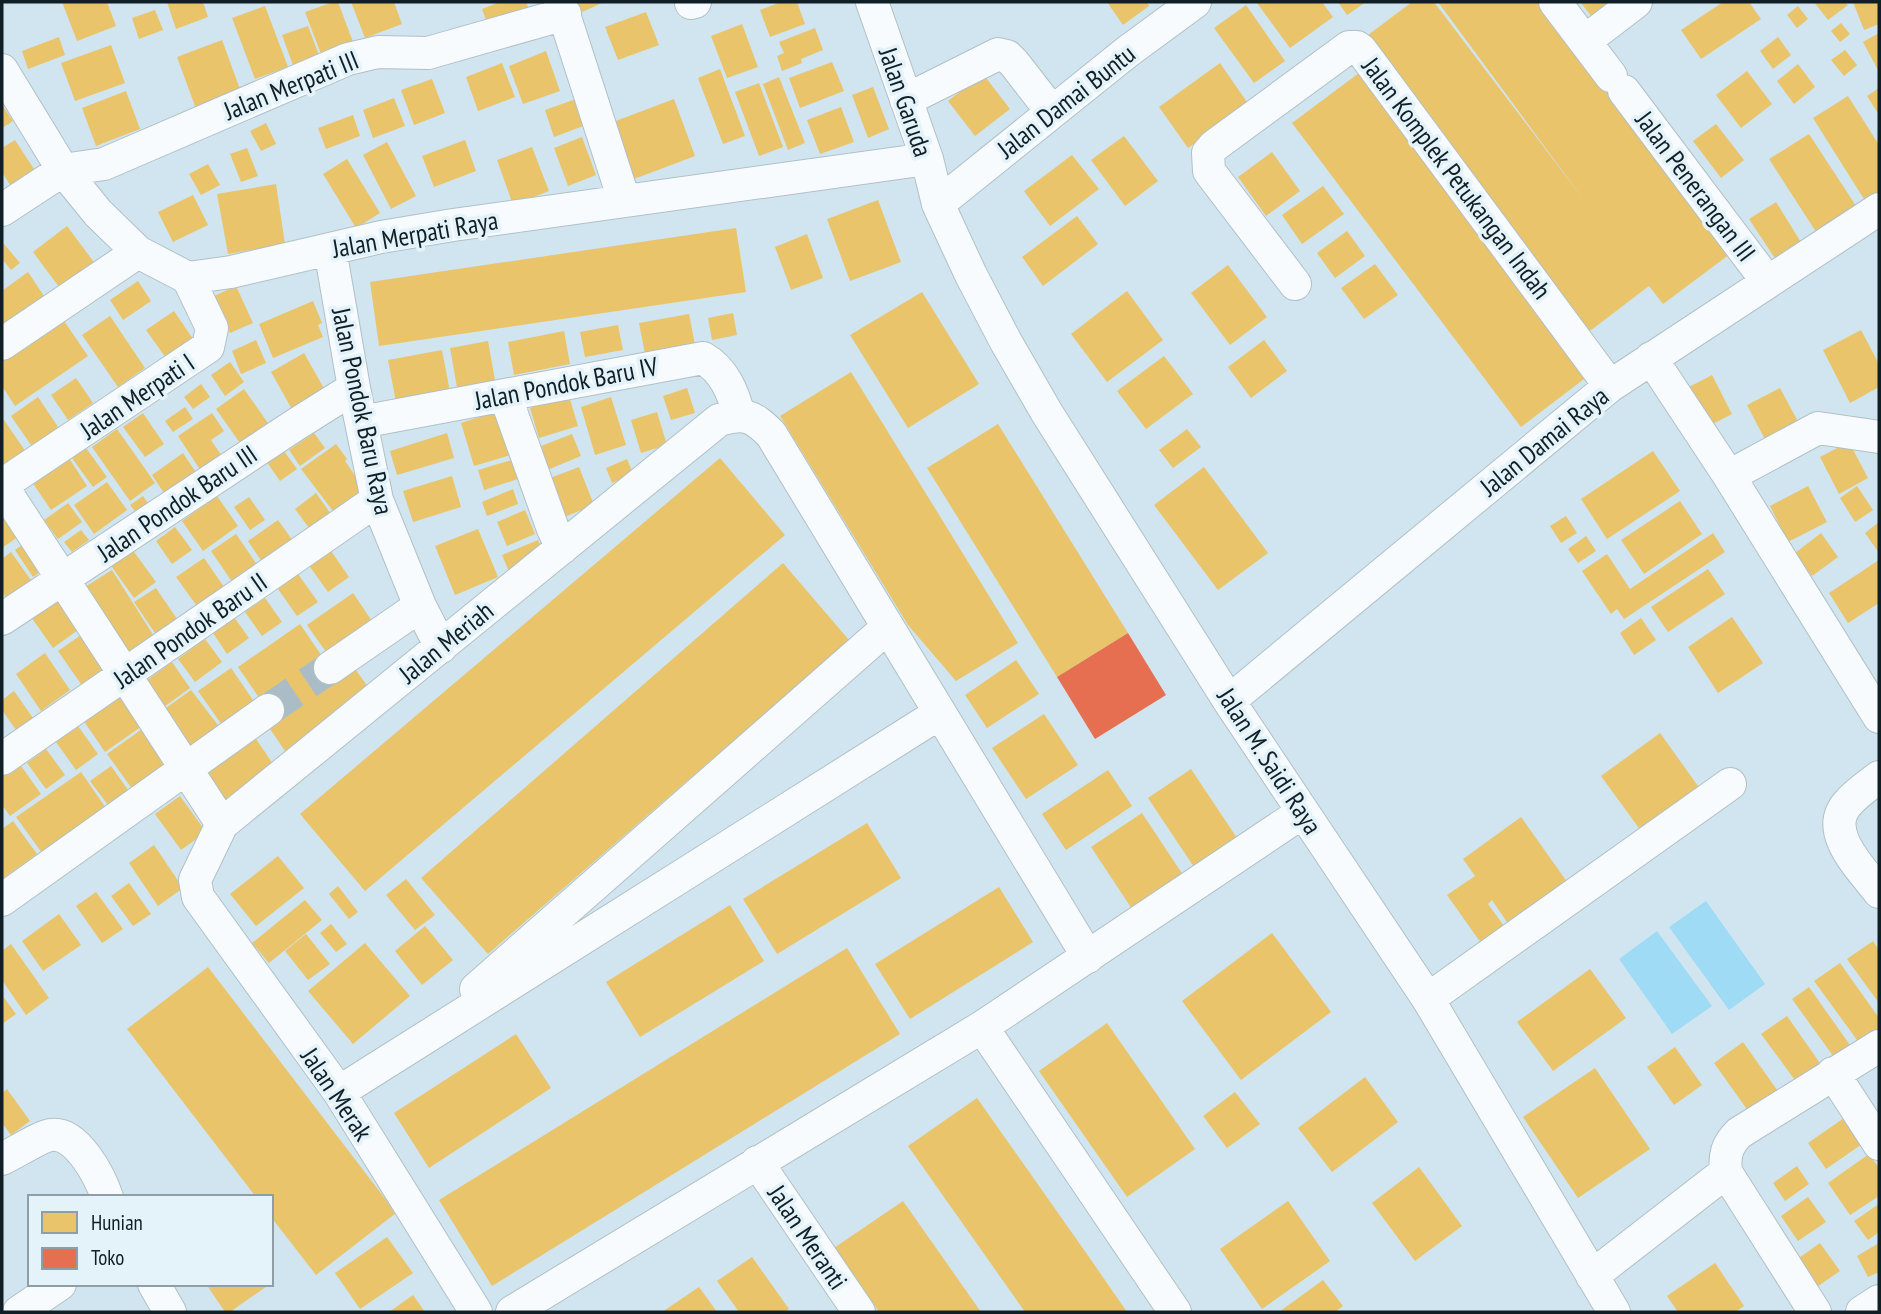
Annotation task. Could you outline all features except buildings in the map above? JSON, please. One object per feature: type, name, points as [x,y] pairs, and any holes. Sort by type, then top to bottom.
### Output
[{"type":"street","name":"Jalan Garuda","points":[[872,2],[927,159],[938,204]]},
{"type":"street","name":"Jalan Damai Buntu","points":[[938,204],[1127,52],[1195,2]]},
{"type":"street","name":"Jalan Penerangan III","points":[[1555,2],[1767,281]]},
{"type":"street","points":[[1585,41],[1636,2]]},
{"type":"street","points":[[563,8],[624,200]]},
{"type":"street","name":"Jalan Merpati III","points":[[63,170],[104,164],[348,59],[378,52],[428,53],[563,8]]},
{"type":"street","name":"Jalan Komplek Petukangan Indah","points":[[1295,284],[1209,171],[1208,153],[1349,47],[1357,47],[1610,386]]},
{"type":"street","points":[[906,100],[998,54],[1007,56],[1014,63],[1052,112]]},
{"type":"street","points":[[2,71],[63,170],[97,213],[138,252],[188,278]]},
{"type":"street","name":"Jalan Merpati Raya","points":[[188,278],[231,272],[381,237],[453,225],[927,159]]},
{"type":"street","points":[[2,211],[63,170]]},
{"type":"street","name":"Jalan M. Saidi Raya","points":[[938,204],[971,275],[1047,413],[1229,701],[1428,999],[1614,1312]]},
{"type":"street","name":"Jalan Damai Raya","points":[[1229,701],[1610,386],[1879,209]]},
{"type":"street","name":"Jalan Pondok Baru Raya","points":[[330,249],[377,500],[420,606],[441,647]]},
{"type":"street","points":[[2,344],[138,252]]},
{"type":"street","name":"Jalan Merpati I","points":[[2,486],[208,347],[212,328],[188,278]]},
{"type":"street","name":"Jalan Pondok Baru IV","points":[[361,422],[703,358],[720,371],[734,395],[729,417]]},
{"type":"street","points":[[1651,358],[1729,476],[1879,717]]},
{"type":"street","name":"Jalan Pondok Baru III","points":[[2,619],[354,388]]},
{"type":"street","points":[[505,395],[562,548]]},
{"type":"street","points":[[729,417],[756,419],[771,434],[1088,957]]},
{"type":"street","name":"Jalan Meriah","points":[[195,880],[222,824],[562,548],[729,417]]},
{"type":"street","points":[[1729,476],[1818,428],[1879,437]]},
{"type":"street","points":[[2,486],[222,824]]},
{"type":"street","name":"Jalan Pondok Baru II","points":[[2,759],[377,500]]},
{"type":"street","points":[[330,668],[420,606]]},
{"type":"street","points":[[444,1026],[468,996],[494,971],[888,627]]},
{"type":"street","points":[[2,900],[268,710]]},
{"type":"street","points":[[338,1092],[940,713]]},
{"type":"street","points":[[1879,777],[1849,801],[1839,820],[1841,840],[1879,892]]},
{"type":"street","points":[[1428,999],[1730,783]]},
{"type":"street","points":[[512,1312],[982,1027],[1303,812]]},
{"type":"street","name":"Jalan Merak","points":[[195,880],[198,897],[338,1092],[476,1312]]},
{"type":"street","points":[[982,1027],[1175,1312]]},
{"type":"street","points":[[1815,1312],[1726,1172],[1724,1157],[1730,1142],[1739,1133],[1879,1046]]},
{"type":"street","points":[[1833,1073],[1879,1144]]},
{"type":"street","points":[[2,1159],[52,1135],[69,1138],[85,1155],[106,1195]]},
{"type":"street","name":"Jalan Meranti","points":[[757,1161],[859,1312]]},
{"type":"street","points":[[1592,1276],[1726,1172]]},
{"type":"street","points":[[19,1312],[57,1286]]},
{"type":"street","points":[[155,1286],[170,1312]]},
{"type":"street","points":[[1862,1312],[1879,1301]]},
{"type":"shaded area","points":[[1706,901],[1765,984],[1729,1010],[1669,927]]},
{"type":"shaded area","points":[[1657,931],[1712,1006],[1672,1034],[1619,959]]},
{"type":"tunnel","points":[[268,710],[330,668]]}]
